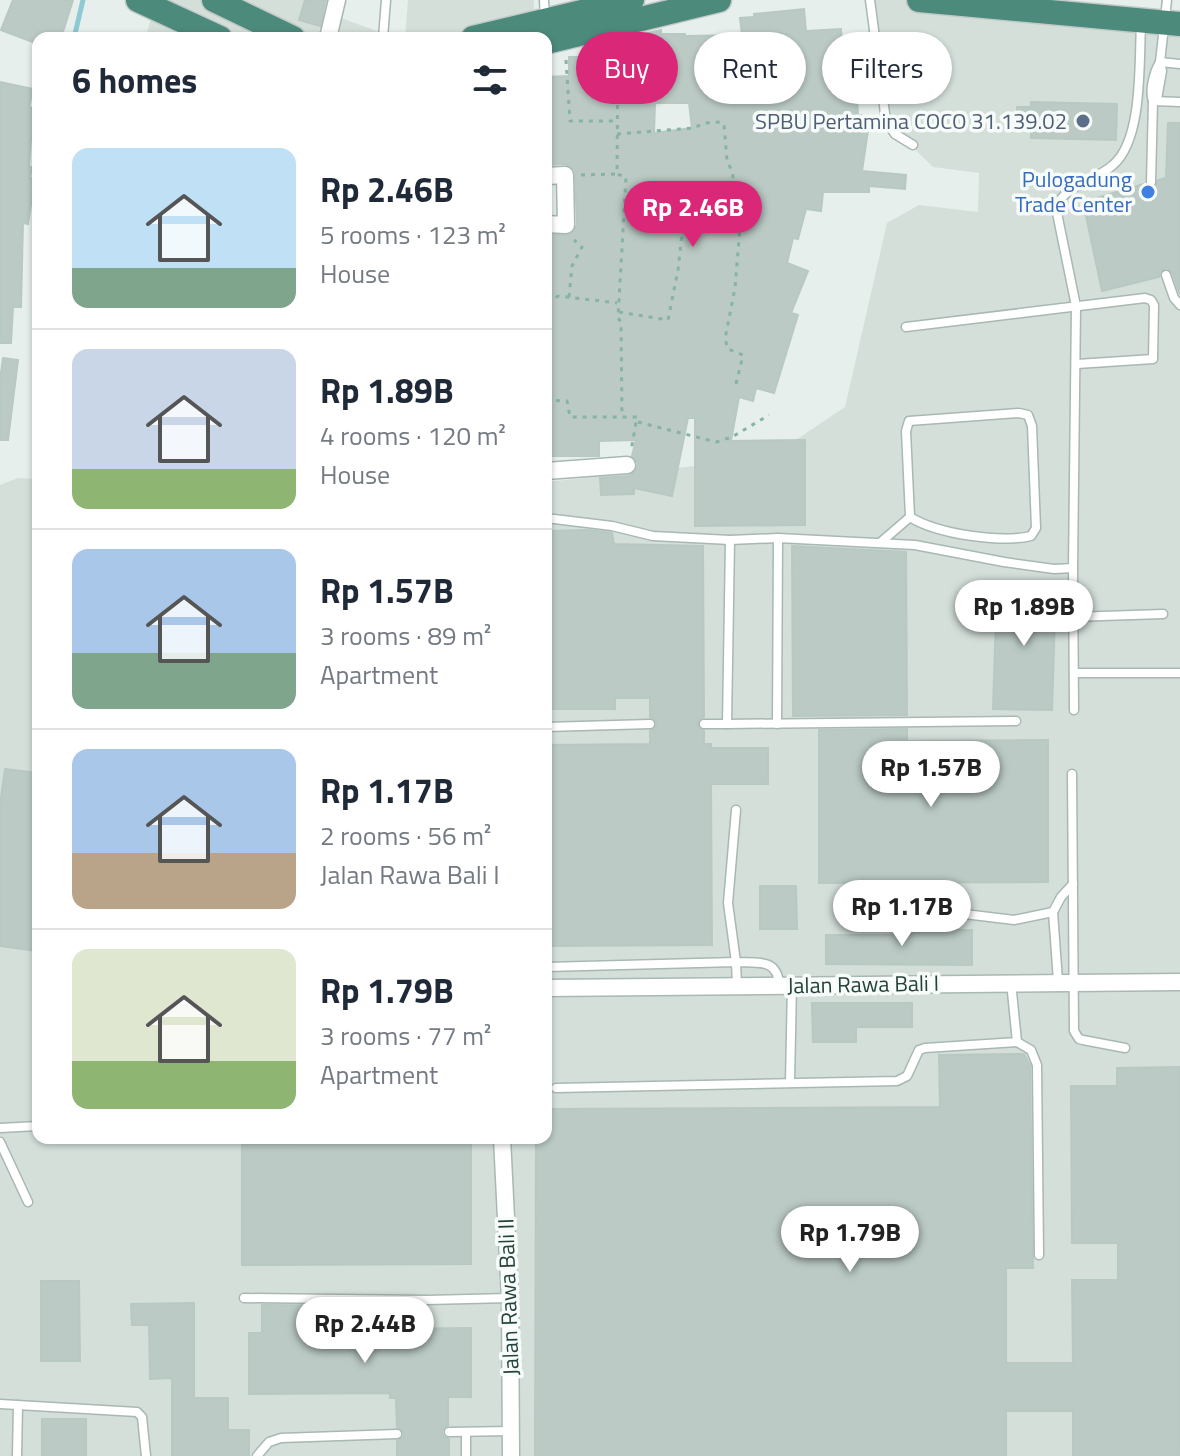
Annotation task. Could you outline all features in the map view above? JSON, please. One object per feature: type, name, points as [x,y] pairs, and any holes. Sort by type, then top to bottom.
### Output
[{"type":"highway","points":[[138,0],[200,32]]},
{"type":"highway","points":[[214,0],[248,8],[284,32]]},
{"type":"highway","points":[[509,32],[550,25],[632,0]]},
{"type":"highway","points":[[550,25],[617,25],[719,0]]},
{"type":"highway","points":[[919,0],[1163,17]]},
{"type":"street","points":[[329,32],[337,0]]},
{"type":"street","points":[[552,176],[565,175],[566,225],[552,224]]},
{"type":"street","points":[[552,471],[627,465]]},
{"type":"street","name":"Jalan Rawa Bali I","points":[[552,988],[1180,982]]},
{"type":"street","name":"Jalan Rawa Bali II","points":[[502,1144],[510,1298],[511,1456]]},
{"type":"lane","points":[[383,32],[386,0]]},
{"type":"lane","points":[[870,0],[886,121],[895,134],[913,145]]},
{"type":"lane","points":[[1151,182],[1151,97],[1155,70],[1160,62],[1163,17]]},
{"type":"lane","points":[[1074,710],[1072,617],[1076,306],[1056,208],[1059,199],[1068,191],[1114,165],[1127,150],[1163,17]]},
{"type":"lane","points":[[1160,62],[1180,64]]},
{"type":"lane","points":[[1153,101],[1180,102]]},
{"type":"lane","points":[[1166,275],[1174,298],[1180,305]]},
{"type":"lane","points":[[906,327],[1145,298],[1151,300],[1154,305],[1155,355],[1150,361],[1077,364]]},
{"type":"lane","points":[[1019,413],[1028,415],[1032,426],[1036,528],[1031,536],[993,537],[952,531],[929,527],[910,517],[906,431],[909,421],[1019,413]]},
{"type":"lane","points":[[881,542],[910,517]]},
{"type":"lane","points":[[552,519],[612,526],[653,536],[915,545],[1016,564],[1073,568]]},
{"type":"lane","points":[[777,724],[778,538]]},
{"type":"lane","points":[[727,724],[730,540]]},
{"type":"lane","points":[[1072,617],[1163,614]]},
{"type":"lane","points":[[1074,673],[1180,673]]},
{"type":"lane","points":[[704,724],[1016,721]]},
{"type":"lane","points":[[552,727],[650,724]]},
{"type":"lane","points":[[1066,982],[1073,884],[1072,774]]},
{"type":"lane","points":[[736,810],[728,903],[737,985]]},
{"type":"lane","points":[[1073,884],[1053,912],[1076,1035],[1083,1040],[1125,1048]]},
{"type":"lane","points":[[915,908],[1014,920],[1053,912]]},
{"type":"lane","points":[[552,967],[736,962],[774,966],[785,984],[790,1082]]},
{"type":"lane","points":[[1011,982],[1017,1042]]},
{"type":"lane","points":[[556,1088],[897,1081],[907,1076],[919,1050],[925,1048],[1017,1042],[1031,1050],[1037,1065],[1039,1255]]},
{"type":"lane","points":[[0,1128],[32,1126]]},
{"type":"lane","points":[[0,1142],[28,1202]]},
{"type":"lane","points":[[244,1298],[510,1298]]},
{"type":"lane","points":[[0,1404],[137,1412],[142,1417],[146,1456]]},
{"type":"lane","points":[[17,1456],[18,1405]]},
{"type":"lane","points":[[449,1432],[511,1431]]},
{"type":"lane","points":[[466,1433],[466,1456]]},
{"type":"lane","points":[[257,1456],[269,1442],[281,1438],[397,1434]]},
{"type":"path","points":[[617,25],[617,174]]},
{"type":"path","points":[[552,35],[569,119],[617,121]]},
{"type":"path","points":[[617,134],[693,128],[708,122],[723,123],[726,158],[733,174],[732,209],[740,223],[725,339],[728,349],[743,355],[735,388]]},
{"type":"path","points":[[565,175],[617,174],[626,177],[619,303],[622,416]]},
{"type":"path","points":[[619,312],[668,320],[678,270],[684,207],[732,209]]},
{"type":"path","points":[[566,225],[566,236],[582,247],[572,266],[569,297]]},
{"type":"path","points":[[552,298],[559,296],[619,303]]},
{"type":"path","points":[[552,400],[567,401],[570,417],[637,417],[627,465]]},
{"type":"path","points":[[638,422],[716,442],[732,437],[769,415]]},
{"type":"shaded area","points":[[157,0],[322,0],[319,10],[380,32],[147,32]]},
{"type":"shaded area","points":[[408,0],[534,0],[533,32],[405,32]]},
{"type":"shaded area","points":[[870,0],[918,0],[1180,22],[1180,1456],[0,1456],[0,485],[18,478],[32,479],[32,1144],[552,1144],[552,481],[769,458],[845,407],[887,223],[919,205],[978,212],[979,173],[933,167],[886,121],[884,104],[952,104],[952,32],[874,32]]},
{"type":"building","points":[[13,0],[73,0],[63,32],[32,32],[32,42],[1,30]]},
{"type":"building","points":[[305,0],[326,0],[320,26],[299,20]]},
{"type":"building","points":[[804,9],[806,31],[841,29],[841,32],[822,32],[822,104],[857,104],[858,115],[870,117],[862,171],[906,175],[905,189],[869,186],[869,192],[823,192],[821,211],[806,209],[798,239],[793,238],[787,263],[808,271],[791,313],[798,315],[774,393],[756,388],[753,401],[739,397],[731,441],[805,440],[805,525],[695,526],[695,418],[688,418],[672,496],[634,488],[634,494],[601,495],[600,478],[629,476],[636,470],[638,463],[632,456],[636,440],[599,441],[599,456],[552,456],[552,235],[570,235],[577,225],[575,170],[565,164],[552,165],[552,77],[569,76],[569,57],[576,57],[576,104],[655,104],[654,133],[692,128],[689,103],[678,103],[678,34],[685,34],[694,36],[694,104],[806,104],[806,32],[742,32],[740,18]]},
{"type":"building","points":[[0,82],[32,89],[29,167],[32,167],[32,198],[28,224],[23,223],[21,307],[13,307],[11,343],[0,343]]},
{"type":"building","name":"SPBU Pertamina COCO 31.139.02","points":[[1031,102],[1117,104],[1116,140],[1031,138],[1031,129],[1017,129],[1017,107],[1031,107]]},
{"type":"building","name":"Pulogadung Trade Center","points":[[1168,123],[1180,123],[1180,294],[1172,272],[1167,268],[1160,271],[1159,277],[1102,291],[1083,202],[1144,184],[1154,188],[1158,180],[1166,178]]},
{"type":"building","points":[[3,358],[18,360],[8,440],[0,440]]},
{"type":"building","points":[[552,531],[612,533],[614,544],[703,546],[704,717],[698,720],[698,727],[704,731],[704,744],[711,744],[711,748],[768,748],[768,784],[711,784],[712,945],[552,946],[552,745],[650,744],[650,731],[657,725],[650,717],[650,698],[615,698],[615,709],[552,709]]},
{"type":"building","points":[[792,546],[906,552],[907,715],[793,716]]},
{"type":"building","points":[[997,585],[1056,587],[1052,710],[993,709]]},
{"type":"building","points":[[907,729],[907,741],[1048,740],[1048,882],[819,883],[819,730]]},
{"type":"building","points":[[5,769],[32,772],[32,950],[0,946],[0,804]]},
{"type":"building","points":[[760,886],[796,886],[797,929],[760,929]]},
{"type":"building","points":[[898,930],[972,930],[972,965],[826,964],[826,935],[898,935]]},
{"type":"building","points":[[812,1003],[912,1003],[912,1027],[856,1027],[856,1042],[813,1042]]},
{"type":"building","points":[[1024,1054],[1030,1066],[1033,1268],[1006,1268],[1006,1363],[1073,1363],[1072,1280],[1118,1280],[1118,1243],[1072,1243],[1071,1086],[1117,1086],[1117,1068],[1180,1067],[1180,1456],[1073,1456],[1073,1411],[1006,1411],[1006,1456],[535,1456],[536,1144],[552,1144],[552,1109],[940,1107],[939,1055]]},
{"type":"building","points":[[242,1144],[471,1144],[471,1264],[242,1265]]},
{"type":"building","points":[[41,1281],[79,1281],[80,1361],[41,1361]]},
{"type":"building","points":[[194,1303],[194,1398],[228,1398],[228,1430],[249,1430],[249,1456],[172,1456],[172,1378],[150,1379],[149,1325],[132,1325],[131,1304]]},
{"type":"building","points":[[262,1305],[376,1306],[376,1329],[471,1328],[471,1397],[448,1397],[448,1425],[442,1431],[443,1436],[449,1439],[449,1456],[397,1456],[397,1441],[403,1438],[404,1433],[397,1427],[396,1398],[390,1398],[390,1393],[249,1394],[249,1333],[262,1333]]},
{"type":"building","points":[[42,1419],[86,1419],[86,1456],[42,1456]]},
{"type":"waterway","points":[[75,32],[83,0]]},
{"type":"place","name":"SPBU Pertamina COCO 31.139.02","points":[[1083,121]]},
{"type":"place","name":"Pulogadung Trade Center","points":[[1148,192]]}]
